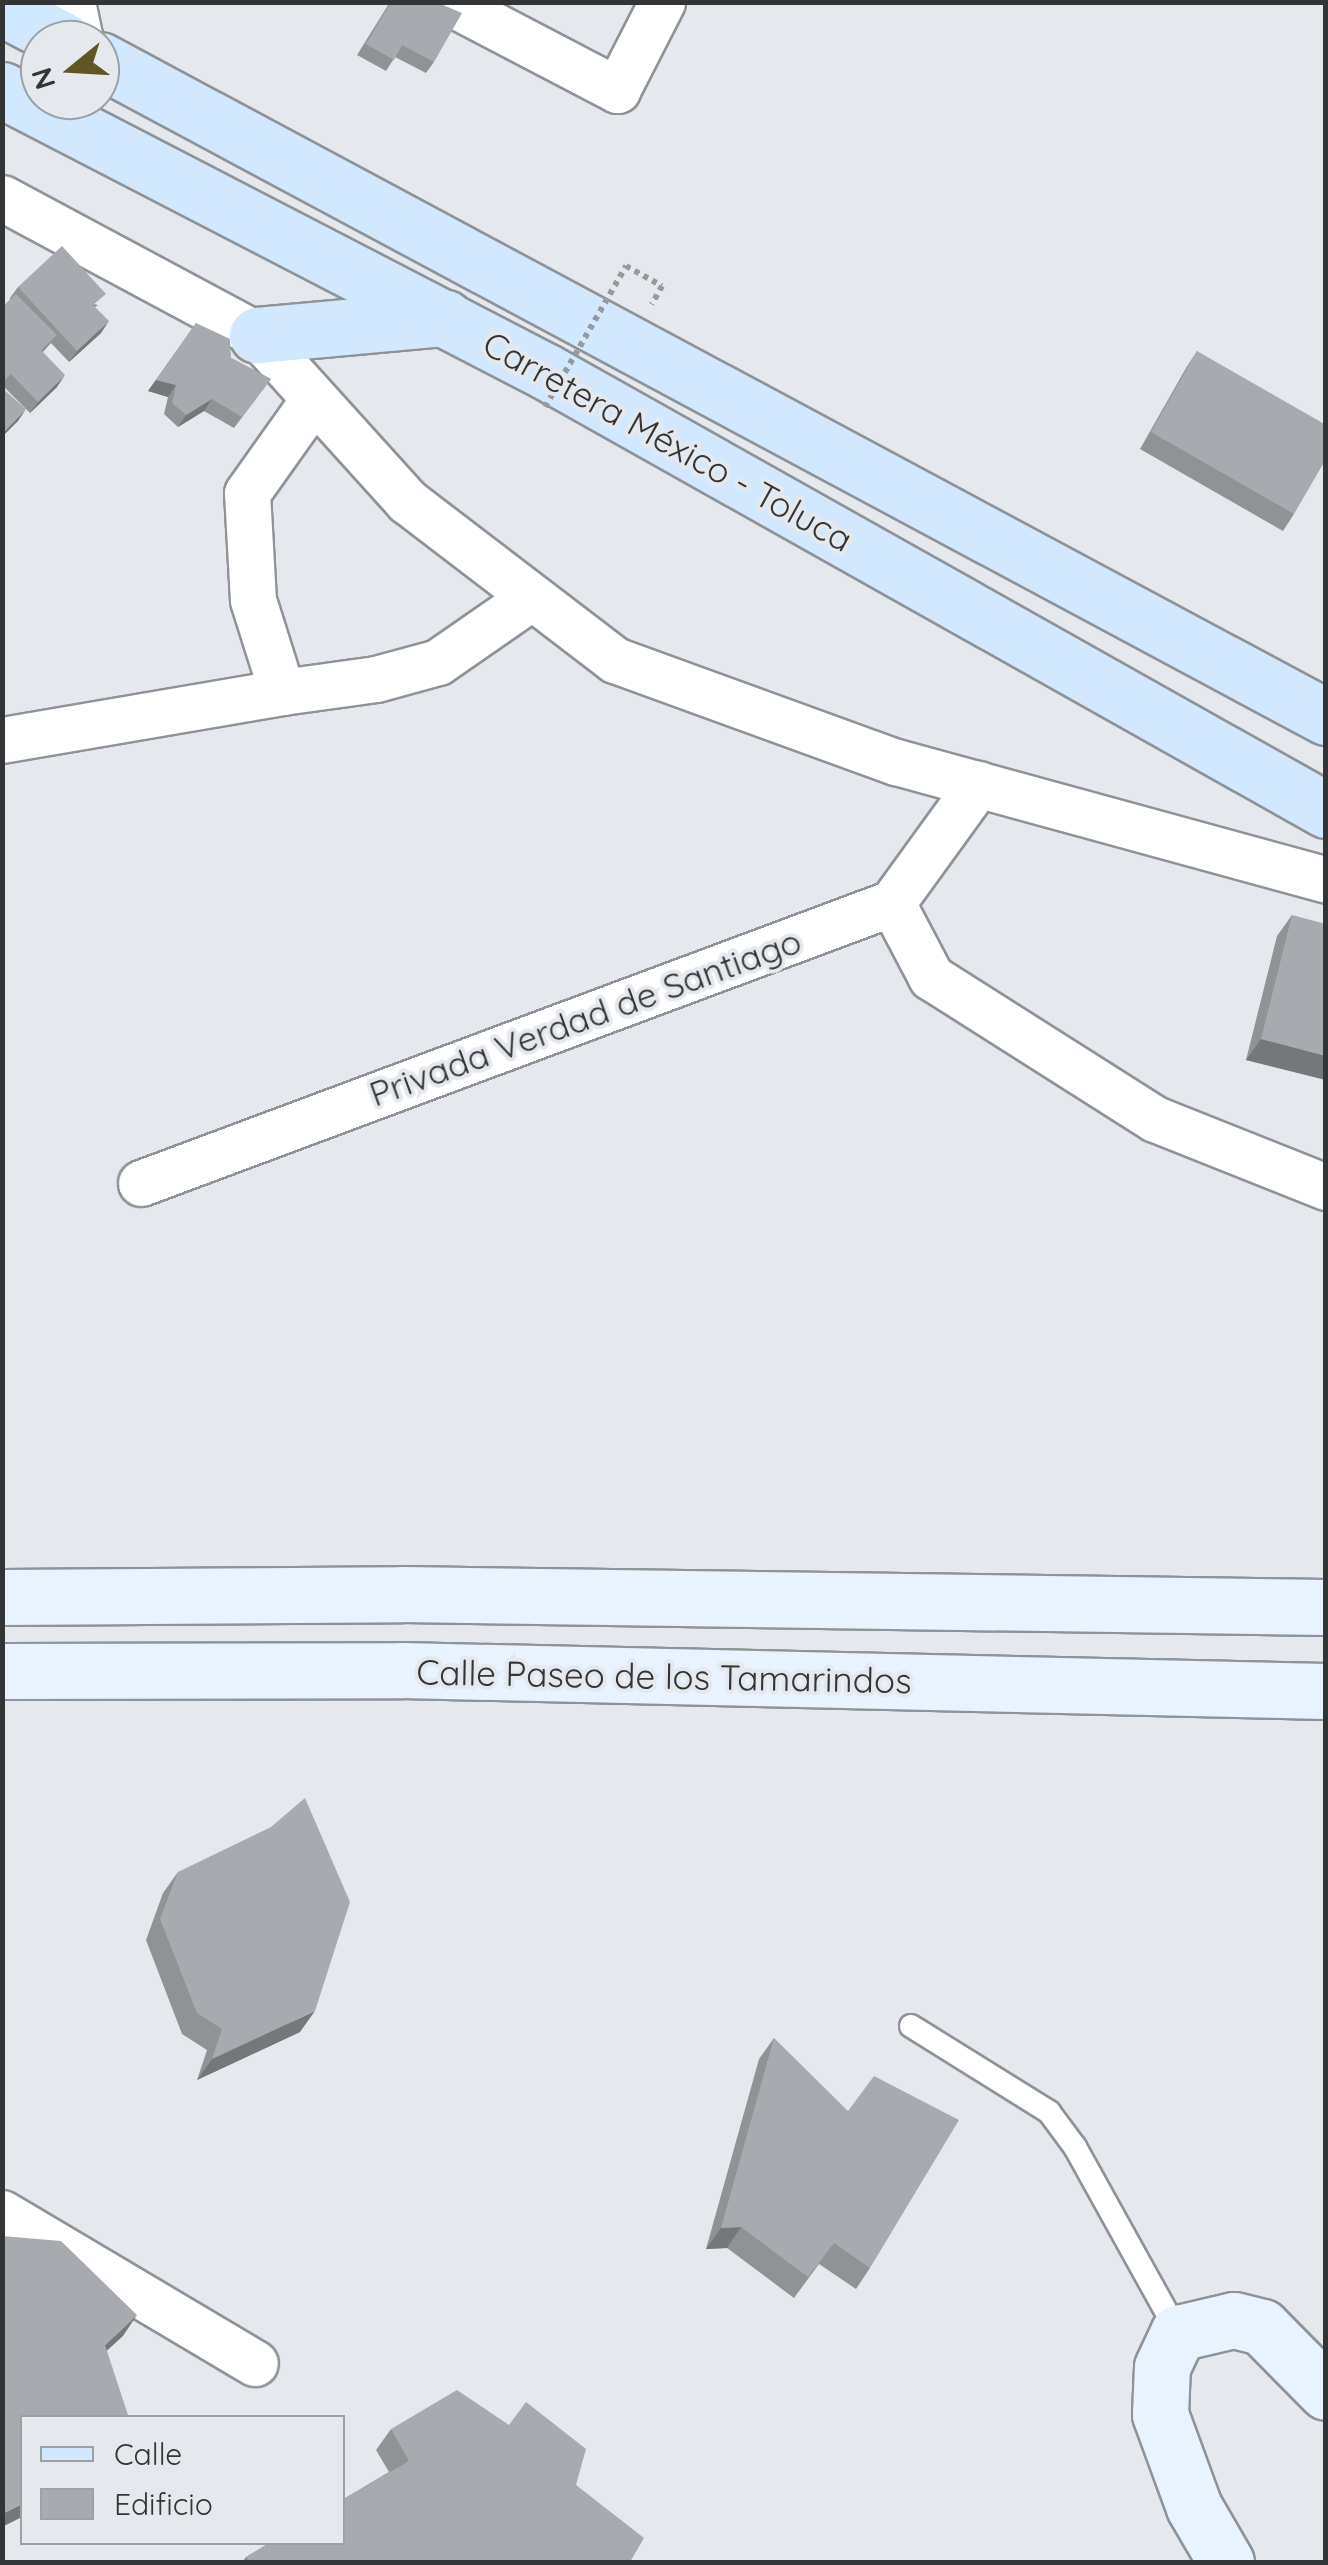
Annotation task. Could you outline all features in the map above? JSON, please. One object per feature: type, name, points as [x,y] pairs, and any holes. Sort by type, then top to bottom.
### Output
[{"type":"main road","points":[[2,8],[25,20]]},
{"type":"main road","name":"Carretera México - Toluca","points":[[120,71],[1326,717]]},
{"type":"main road","name":"Carretera México - Toluca","points":[[2,90],[445,318],[1326,810]]},
{"type":"main road","points":[[257,335],[445,318]]},
{"type":"street","points":[[449,2],[618,90],[662,2]]},
{"type":"street","points":[[2,198],[257,335],[407,501],[615,660],[896,762],[1326,880]]},
{"type":"street","points":[[282,692],[252,600],[246,493],[313,400]]},
{"type":"street","points":[[2,740],[376,679],[438,662],[532,597]]},
{"type":"street","points":[[978,784],[892,902],[931,977],[1155,1119],[1326,1187]]},
{"type":"street","name":"Privada Verdad de Santiago","points":[[140,1183],[892,902]]},
{"type":"street","points":[[402,1670],[404,1594]]},
{"type":"street","points":[[2,1597],[404,1594],[1326,1608]]},
{"type":"street","name":"Calle Paseo de los Tamarindos","points":[[2,1671],[402,1670],[1326,1690]]},
{"type":"street","points":[[2,2213],[255,2363]]},
{"type":"street","points":[[1226,2562],[1187,2492],[1160,2414],[1162,2368],[1178,2333],[1234,2320],[1262,2327],[1326,2392]]},
{"type":"lane","points":[[911,2026],[1049,2112],[1178,2333]]},
{"type":"path","points":[[546,407],[626,266],[662,286]]},
{"type":"building","points":[[391,2],[436,2],[462,13],[434,62],[402,45],[394,60],[366,44]]},
{"type":"building","points":[[62,246],[106,294],[93,305],[109,321],[77,351],[18,287]]},
{"type":"building","points":[[16,294],[57,335],[41,350],[65,375],[38,402],[11,374],[2,383],[2,307]]},
{"type":"building","points":[[196,323],[230,339],[231,358],[271,379],[242,417],[212,399],[186,415],[172,403],[176,385],[156,380]]},
{"type":"building","points":[[1197,351],[1326,425],[1326,459],[1294,514],[1151,432]]},
{"type":"building","points":[[2,388],[26,409],[2,434]]},
{"type":"building","points":[[1292,915],[1326,924],[1326,1056],[1261,1039]]},
{"type":"building","points":[[305,1798],[350,1902],[315,2011],[212,2059],[222,2029],[197,2013],[160,1919],[178,1872],[271,1827]]},
{"type":"building","points":[[774,2038],[848,2111],[874,2076],[959,2120],[870,2268],[834,2243],[808,2277],[741,2227],[721,2228]]},
{"type":"building","points":[[2,2236],[61,2241],[137,2315],[105,2345],[128,2415],[20,2415],[20,2505],[2,2514]]},
{"type":"building","points":[[457,2390],[509,2425],[526,2402],[586,2449],[576,2485],[644,2538],[630,2562],[250,2562],[246,2557],[266,2545],[345,2545],[345,2498],[409,2461],[391,2429]]}]
